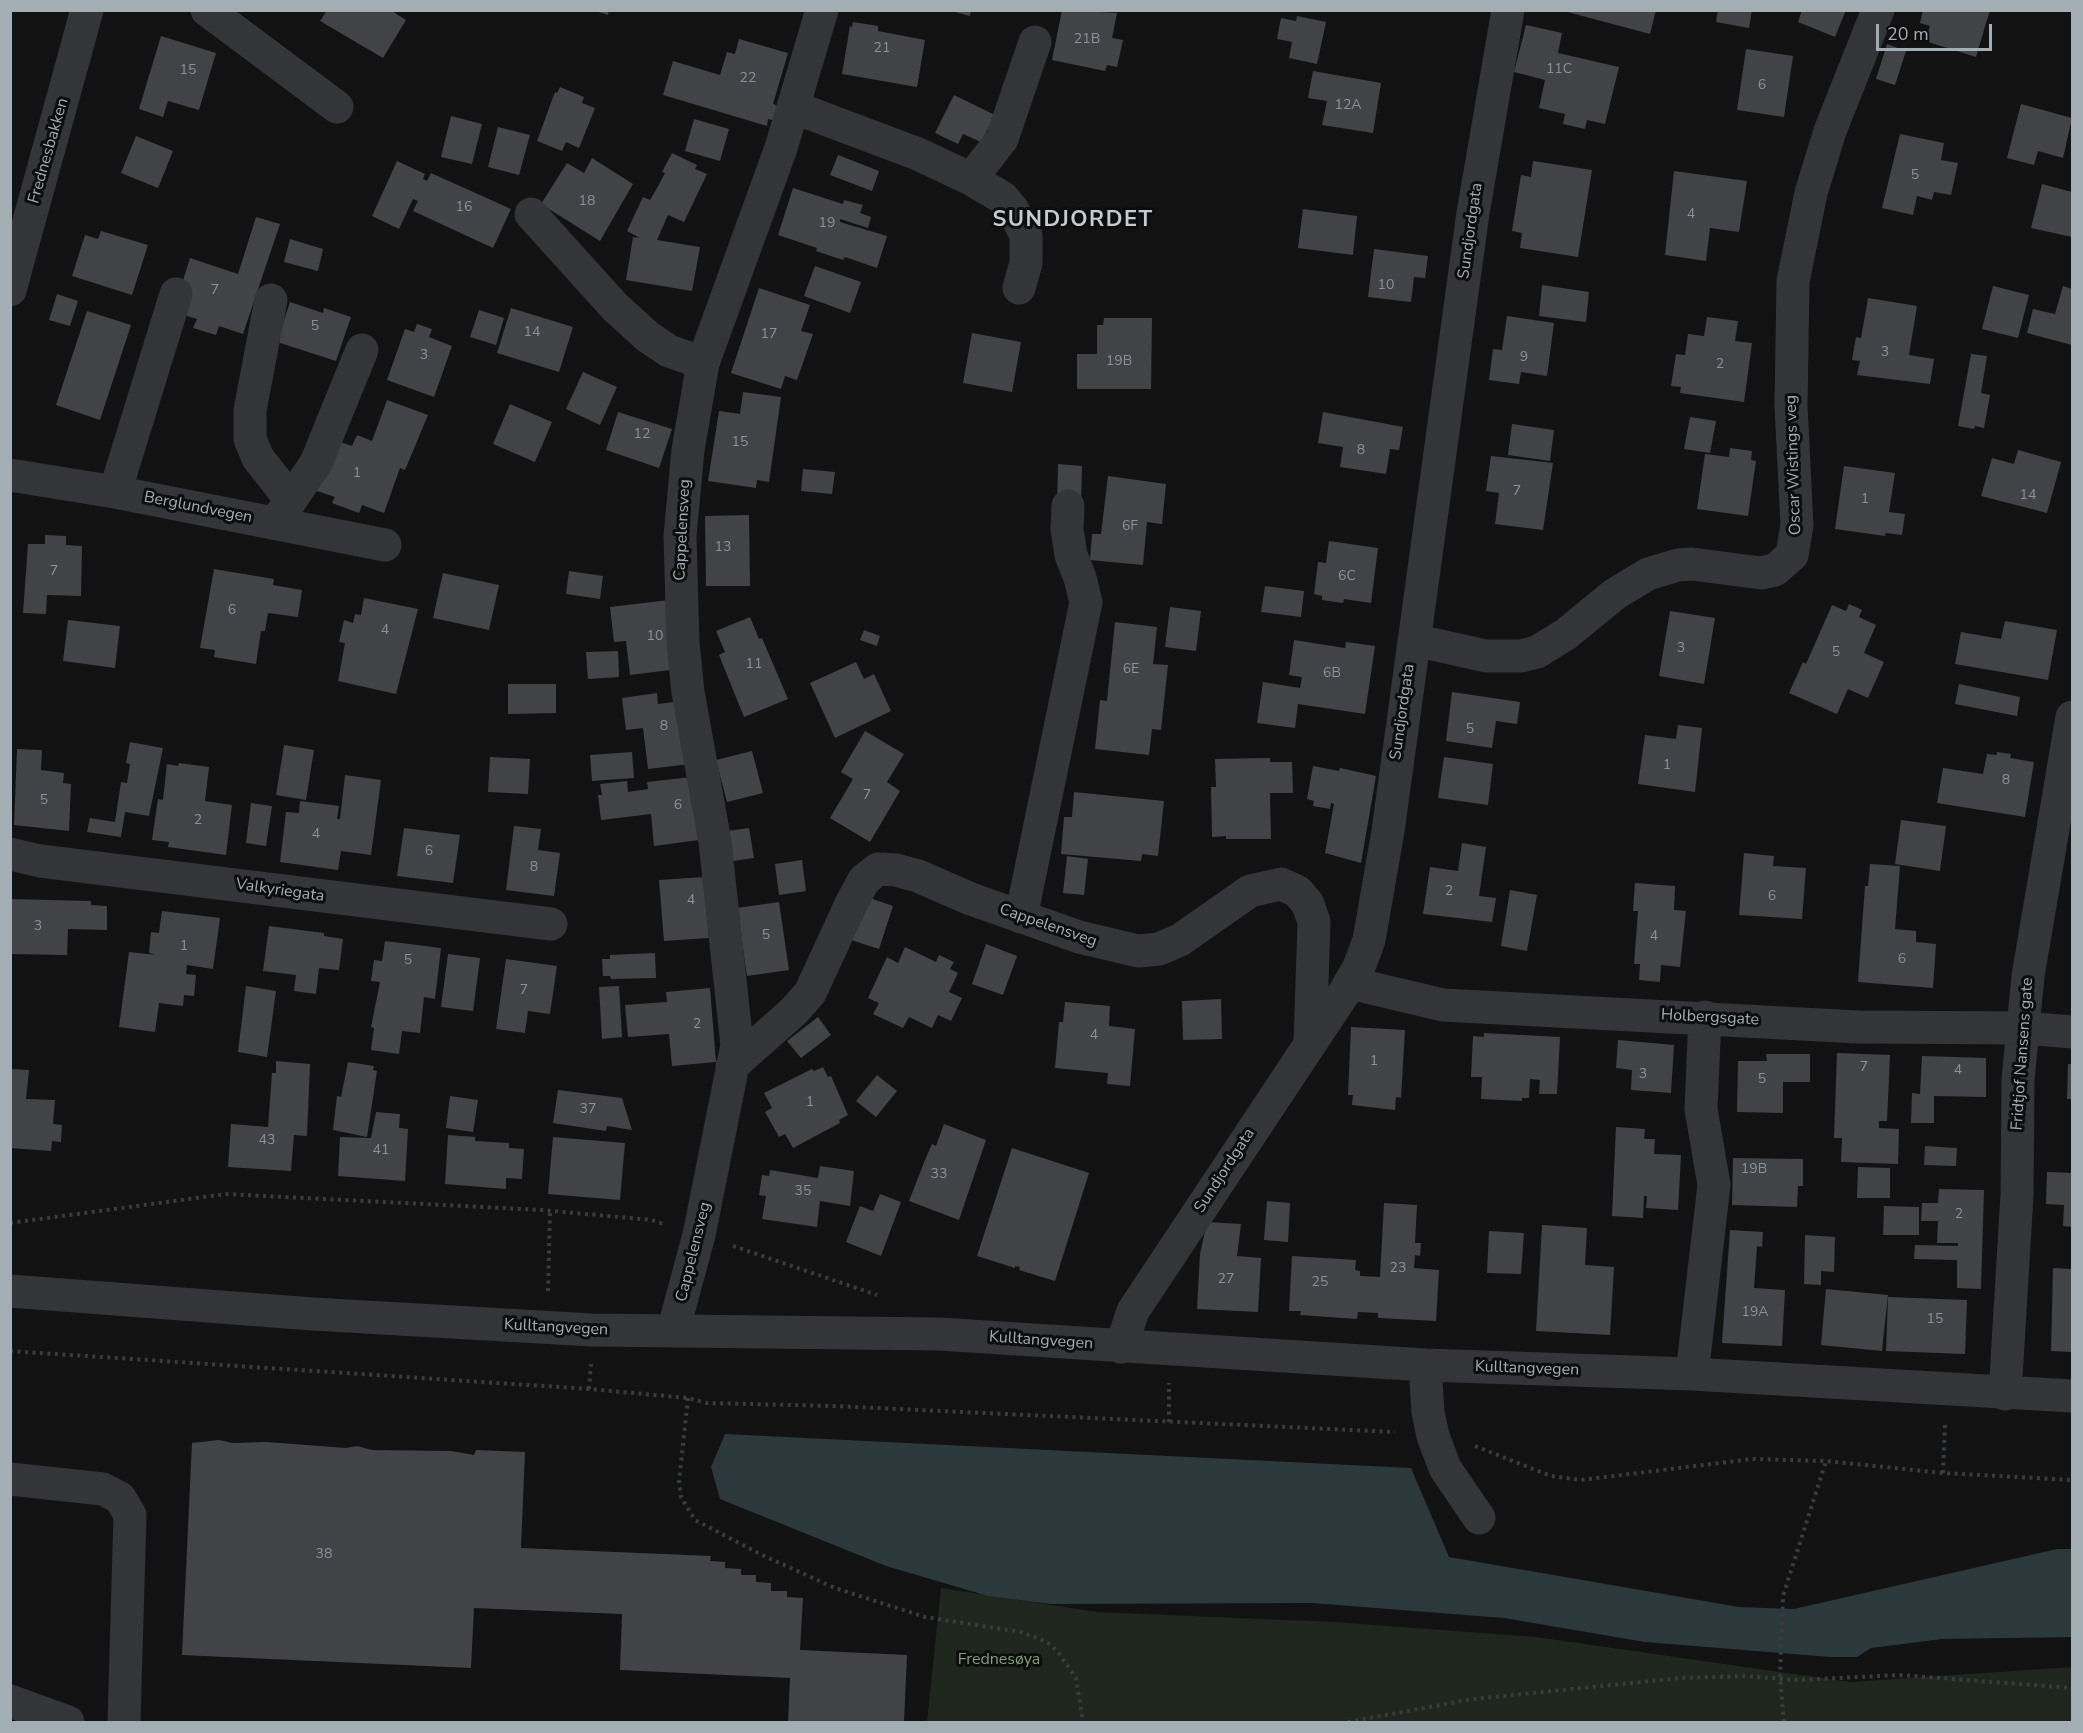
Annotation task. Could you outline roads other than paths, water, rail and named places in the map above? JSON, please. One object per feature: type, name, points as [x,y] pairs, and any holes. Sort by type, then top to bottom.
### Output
[{"type":"street","name":"Frednesbakken","points":[[10,290],[87,10]]},
{"type":"street","points":[[207,10],[337,107]]},
{"type":"street","name":"Cappelensveg","points":[[673,1331],[699,1235],[737,1046],[735,1007],[715,842],[688,692],[680,592],[680,536],[687,461],[702,363],[781,148],[822,10]]},
{"type":"street","name":"Sundjordgata","points":[[1121,1347],[1133,1311],[1350,983],[1369,940],[1376,907],[1473,213],[1508,10]]},
{"type":"street","name":"Oscar Wistings veg","points":[[1414,640],[1486,656],[1521,656],[1538,652],[1566,634],[1615,594],[1648,574],[1678,565],[1692,564],[1761,573],[1775,570],[1792,555],[1797,525],[1791,406],[1793,281],[1811,193],[1830,131],[1878,10]]},
{"type":"street","points":[[971,179],[1002,140],[1035,42]]},
{"type":"street","points":[[793,107],[918,154],[971,179],[1003,198],[1013,210],[1026,235],[1026,263],[1019,288]]},
{"type":"street","points":[[531,213],[615,308],[648,337],[669,351],[702,363]]},
{"type":"street","points":[[115,492],[176,294]]},
{"type":"street","points":[[271,300],[250,410],[250,439],[284,511]]},
{"type":"street","points":[[284,511],[316,463],[330,434],[362,350]]},
{"type":"street","name":"Berglundvegen","points":[[10,475],[115,492],[284,511],[385,545]]},
{"type":"street","points":[[1021,917],[1086,602],[1071,555],[1067,529],[1068,506]]},
{"type":"street","name":"Fridtjof Nansens gate","points":[[2005,1394],[2017,1195],[2018,1080],[2028,976],[2073,717]]},
{"type":"street","name":"Valkyriegata","points":[[10,854],[40,861],[551,924]]},
{"type":"street","name":"Cappelensveg","points":[[732,1066],[794,1012],[810,993],[864,880],[878,869],[896,870],[918,876],[1021,917],[1112,947],[1138,951],[1160,949],[1180,940],[1250,891],[1281,885],[1297,891],[1308,904],[1314,922],[1310,1043]]},
{"type":"street","name":"Holbergsgate","points":[[1350,983],[1443,1005],[1705,1017],[1858,1027],[2024,1028],[2073,1032]]},
{"type":"street","points":[[1692,1374],[1714,1185],[1701,1109],[1705,1017]]},
{"type":"street","name":"Kulltangvegen","points":[[10,1291],[325,1315],[592,1330],[939,1334],[1425,1365],[1692,1374],[2005,1394],[2073,1396]]},
{"type":"street","points":[[1425,1365],[1428,1412],[1433,1436],[1445,1467],[1479,1518]]},
{"type":"street","points":[[10,1479],[104,1489],[120,1498],[130,1515],[124,1722]]},
{"type":"street","points":[[10,1701],[68,1722]]},
{"type":"district","name":"SUNDJORDET","points":[[1073,221]]},
{"type":"park label","name":"Frednesøya","points":[[999,1660]]}]
